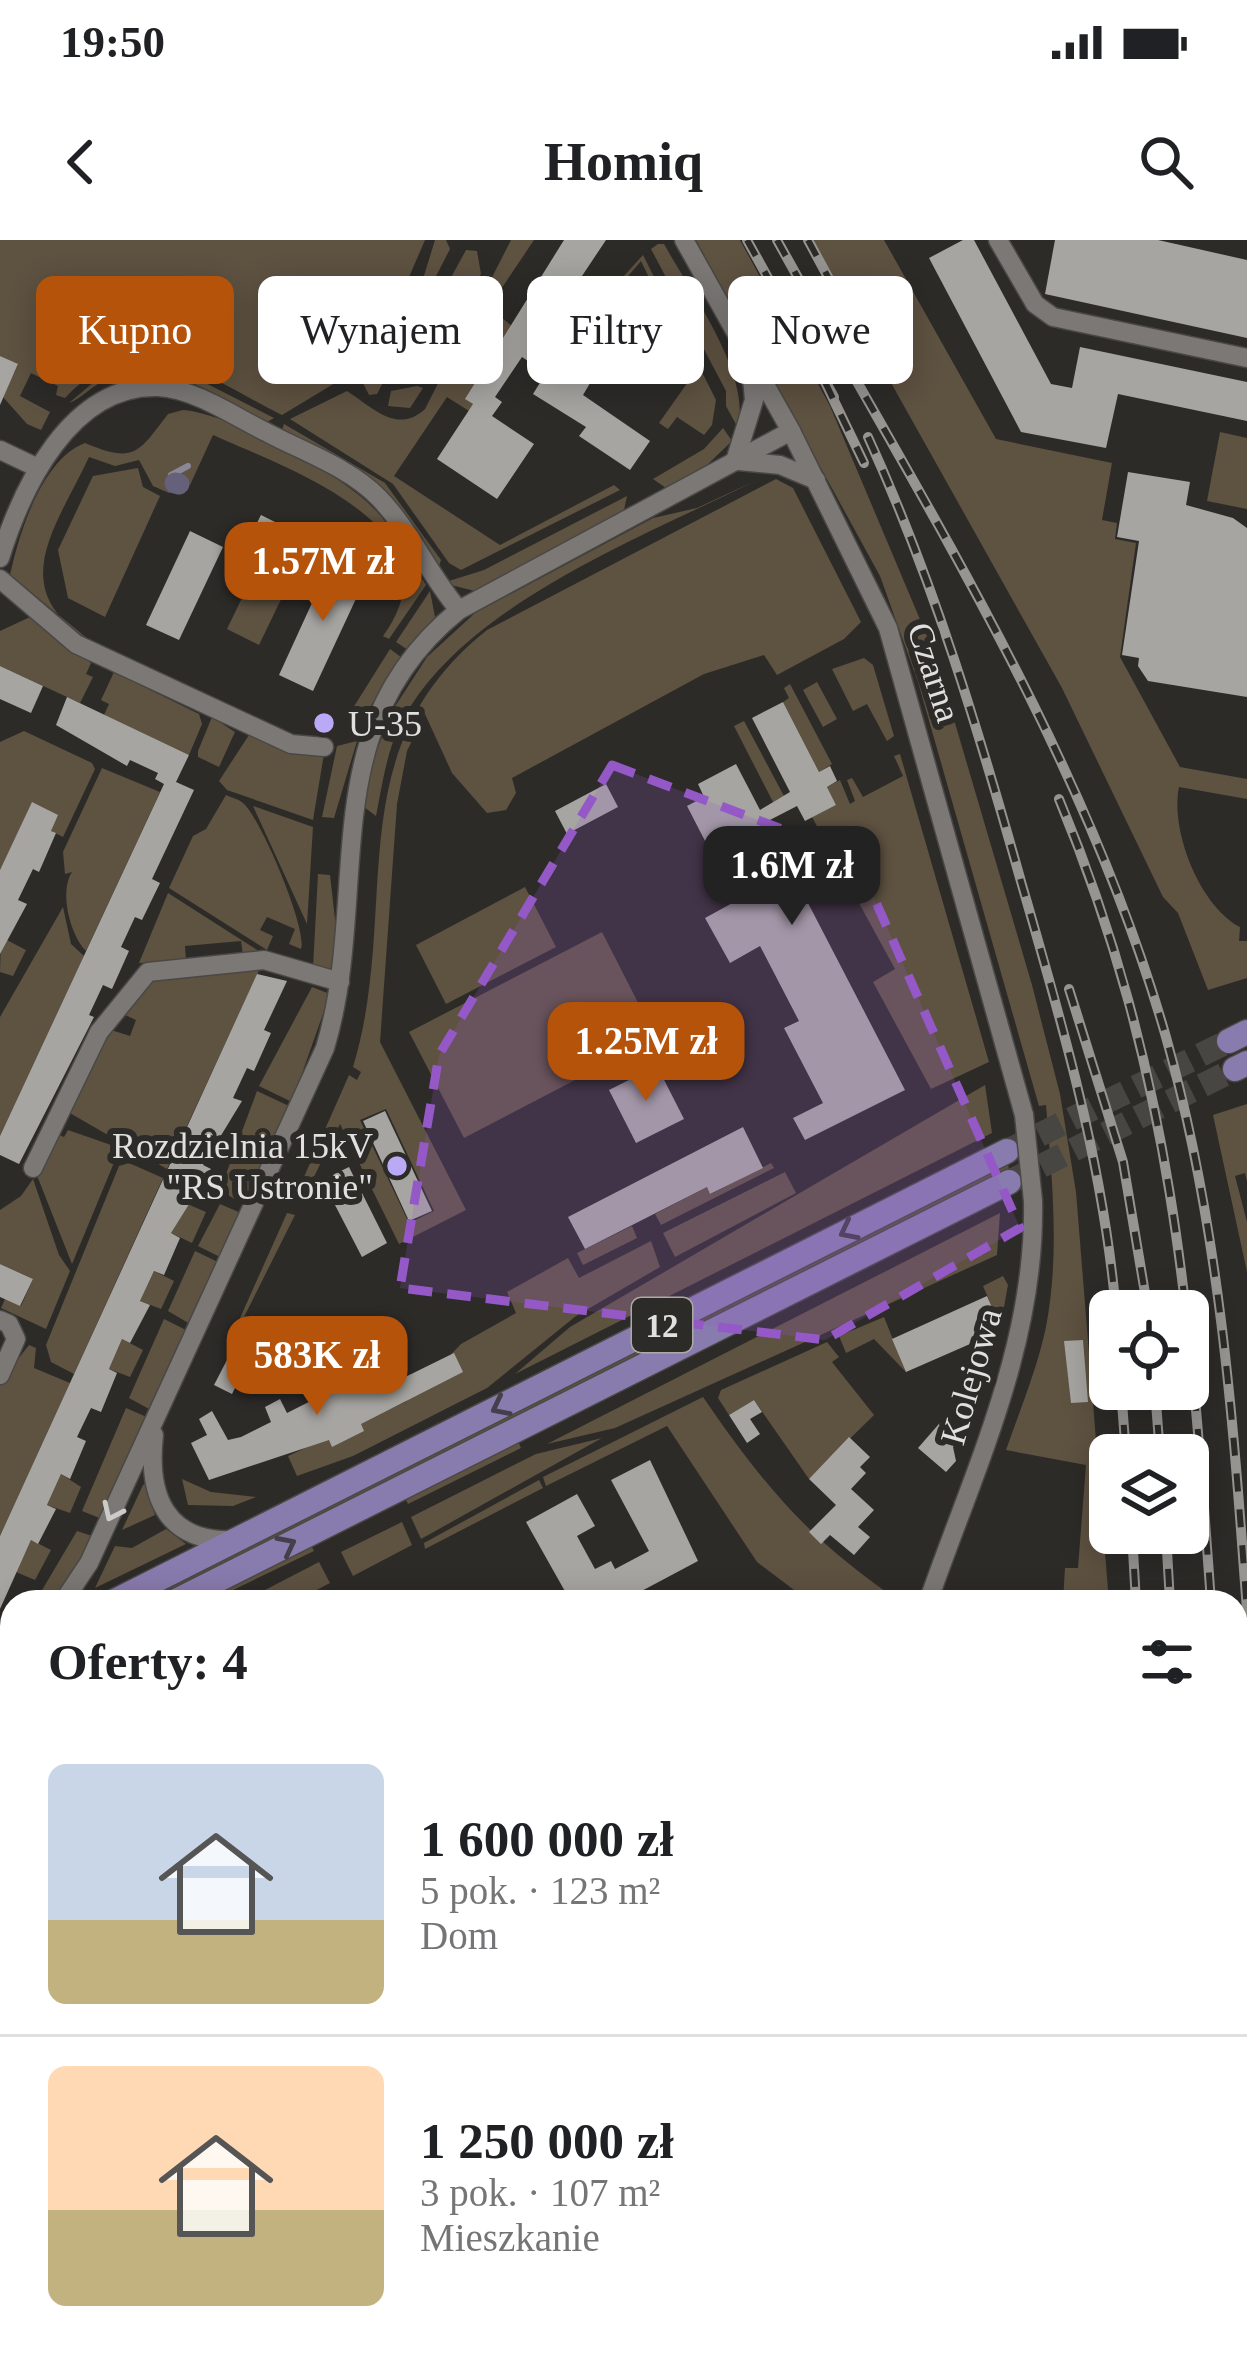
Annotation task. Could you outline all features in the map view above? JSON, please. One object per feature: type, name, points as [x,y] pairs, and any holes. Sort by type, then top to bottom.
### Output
[{"type":"main road","name":"12","points":[[137,1590],[1018,1155]]},
{"type":"main road","name":"12","points":[[209,1590],[1010,1182]]},
{"type":"street","name":"Czarna","points":[[684,240],[728,318]]},
{"type":"street","points":[[998,240],[1035,304],[1053,317],[1247,358]]},
{"type":"street","points":[[734,461],[754,400],[752,384]]},
{"type":"street","name":"Czarna","points":[[765,384],[871,588],[906,681],[1024,1114],[1018,1155]]},
{"type":"street","points":[[0,558],[38,468],[86,414],[122,393],[160,387],[194,396],[376,495],[459,610]]},
{"type":"street","points":[[71,1590],[89,1563],[321,1058],[340,982],[351,815],[364,748],[401,673],[459,610],[791,430]]},
{"type":"street","points":[[0,450],[38,468]]},
{"type":"street","points":[[734,461],[780,465],[818,482]]},
{"type":"street","points":[[0,579],[88,650],[291,744],[324,747]]},
{"type":"street","points":[[33,1168],[99,1032],[148,972],[264,959],[340,982]]},
{"type":"street","name":"Kolejowa","points":[[932,1590],[1016,1355],[1029,1284],[1033,1201],[1018,1155]]},
{"type":"street","points":[[0,1320],[9,1324],[16,1339],[0,1375]]},
{"type":"street","points":[[157,1418],[152,1462],[166,1513],[188,1534],[237,1540]]},
{"type":"highlighted area","points":[[612,765],[856,857],[1020,1228],[825,1340],[400,1288],[439,1055]]},
{"type":"shaded area","points":[[0,240],[425,240],[409,276],[258,276],[258,384],[333,384],[282,415],[223,384],[234,384],[234,276],[36,276],[36,375],[31,373],[20,396],[50,412],[41,430],[27,424],[3,397],[18,365],[0,356]]},
{"type":"shaded area","points":[[435,240],[446,240],[450,249],[436,276],[424,276]]},
{"type":"shaded area","points":[[511,240],[534,240],[503,286],[503,276],[493,276]]},
{"type":"shaded area","points":[[696,240],[740,240],[760,276],[728,276],[728,298]]},
{"type":"shaded area","points":[[811,240],[884,240],[904,276],[831,276]]},
{"type":"shaded area","points":[[664,244],[683,276],[665,276],[651,249]]},
{"type":"shaded area","points":[[466,250],[477,251],[480,276],[452,276]]},
{"type":"shaded area","points":[[643,255],[654,276],[648,276],[641,261],[624,276]]},
{"type":"shaded area","points":[[913,292],[996,439],[1112,463],[1102,520],[1117,523],[1115,539],[1136,543],[1120,657],[1180,767],[1247,779],[1247,799],[1179,787],[1177,805],[1191,866],[1212,902],[1240,927],[1239,941],[1247,941],[1247,978],[1208,990],[1178,913],[1163,897],[1062,688],[892,384],[913,384]]},
{"type":"shaded area","points":[[704,311],[728,362],[728,384],[736,384],[738,428],[726,406],[726,391],[704,349]]},
{"type":"shaded area","points":[[503,319],[513,327],[503,342]]},
{"type":"shaded area","points":[[704,376],[716,400],[712,425],[704,435],[677,417],[668,429],[659,423],[687,384],[704,384]]},
{"type":"shaded area","points":[[54,384],[81,384],[65,398],[56,395],[58,386]]},
{"type":"shaded area","points":[[194,384],[207,384],[274,418],[267,422]]},
{"type":"shaded area","points":[[364,384],[382,384],[377,394],[369,395]]},
{"type":"shaded area","points":[[438,384],[476,384],[466,399],[474,405],[469,411],[447,397],[394,476],[500,545],[614,485],[620,490],[461,570],[449,563],[393,484],[290,419],[347,391],[395,419],[425,409]]},
{"type":"shaded area","points":[[775,384],[818,384],[830,406],[935,655],[1032,985],[1060,1094],[1076,1192],[1089,1410],[1094,1410],[1095,1434],[1089,1434],[1089,1554],[1105,1554],[1108,1590],[1064,1590],[1065,1568],[1078,1568],[1086,1465],[1006,1450],[1038,1358],[1050,1299],[1054,1216],[1046,1105],[1039,1106],[918,682],[880,576]]},
{"type":"shaded area","points":[[423,388],[410,408],[388,406],[391,391]]},
{"type":"shaded area","points":[[183,410],[252,432],[350,488],[384,520],[426,585],[389,639],[383,636],[402,598],[401,564],[384,534],[321,485],[213,435],[190,485],[169,493],[153,486],[139,460],[115,466],[89,457],[45,554],[48,598],[61,617],[10,575],[26,519],[45,481],[56,464],[85,443],[115,453],[134,451],[168,414]]},
{"type":"shaded area","points":[[284,424],[385,483],[441,560],[438,569],[404,519],[372,485],[335,458],[282,430]]},
{"type":"shaded area","points":[[723,428],[732,441],[706,466],[666,488],[653,479],[704,449]]},
{"type":"shaded area","points":[[1220,432],[1247,438],[1247,509],[1207,501]]},
{"type":"shaded area","points":[[138,468],[143,487],[160,496],[105,617],[68,598],[58,550],[93,476]]},
{"type":"shaded area","points":[[776,479],[793,488],[861,622],[844,639],[777,675],[764,655],[704,674],[512,778],[516,793],[506,810],[487,813],[452,773],[425,714],[407,751],[397,804],[380,1042],[466,1210],[399,1244],[340,1124],[303,1199],[296,1195],[349,1075],[357,1080],[361,1072],[353,1067],[367,1007],[381,833],[391,779],[409,727],[440,677],[487,630]],"holes":[[[386,1109],[434,1211],[409,1223],[360,1120]]]},
{"type":"shaded area","points":[[757,480],[557,580],[464,646],[427,684],[399,727],[376,816],[364,807],[371,764],[394,708],[427,657],[475,613],[653,518],[697,508]]},
{"type":"shaded area","points":[[627,496],[624,510],[475,591],[449,581],[484,570]]},
{"type":"shaded area","points":[[254,573],[286,589],[259,645],[227,629]]},
{"type":"shaded area","points":[[430,591],[435,617],[408,650],[396,642]]},
{"type":"shaded area","points":[[30,617],[91,663],[86,674],[93,677],[80,703],[0,666],[0,631]]},
{"type":"shaded area","points":[[390,649],[401,657],[367,712],[353,708]]},
{"type":"shaded area","points":[[864,658],[873,665],[894,736],[887,741],[867,704],[853,711],[832,669]]},
{"type":"shaded area","points":[[114,672],[199,714],[202,724],[189,755],[104,715],[109,704],[101,700]]},
{"type":"shaded area","points":[[817,682],[837,719],[823,727],[803,690]]},
{"type":"shaded area","points":[[790,684],[832,764],[819,772],[783,702],[789,698],[784,688]]},
{"type":"shaded area","points":[[212,717],[235,732],[219,767],[198,757]]},
{"type":"shaded area","points":[[744,721],[784,796],[773,802],[734,726]]},
{"type":"shaded area","points":[[24,731],[92,763],[95,769],[63,837],[51,831],[57,815],[32,803],[0,870],[0,742]]},
{"type":"shaded area","points":[[249,735],[293,753],[324,754],[313,820],[227,790],[219,781]]},
{"type":"shaded area","points":[[357,741],[334,818],[322,817],[337,746]]},
{"type":"shaded area","points":[[900,754],[989,1062],[931,1089],[873,982],[895,969],[812,817],[836,805],[827,787],[840,780],[850,804],[855,801],[847,780],[852,778],[863,797],[903,776],[894,756]]},
{"type":"shaded area","points":[[102,768],[160,792],[86,951],[68,913],[66,890],[72,872],[65,874],[63,852]]},
{"type":"shaded area","points":[[226,795],[251,813],[271,851],[297,920],[301,949],[289,944],[295,929],[267,917],[260,930],[273,936],[267,950],[169,888],[193,836],[206,829]]},
{"type":"shaded area","points":[[253,806],[313,827],[307,924]]},
{"type":"shaded area","points":[[318,874],[330,875],[337,937],[331,971],[313,968]]},
{"type":"shaded area","points":[[525,887],[556,947],[446,1004],[416,945]]},
{"type":"shaded area","points":[[168,893],[262,953],[243,956],[241,941],[185,946],[186,961],[139,963]]},
{"type":"shaded area","points":[[63,907],[71,944],[84,956],[0,1136],[0,1017]]},
{"type":"shaded area","points":[[602,932],[656,1038],[464,1138],[409,1032]]},
{"type":"shaded area","points":[[1,937],[26,950],[13,976],[0,972]]},
{"type":"shaded area","points":[[262,964],[167,1169],[68,1112],[108,1029],[130,1036],[136,1020],[123,1014],[147,981]]},
{"type":"shaded area","points":[[312,987],[330,994],[292,1102],[259,1086]]},
{"type":"shaded area","points":[[985,1085],[992,1133],[515,1374],[570,1327]]},
{"type":"shaded area","points":[[257,1091],[289,1106],[244,1205],[220,1190]]},
{"type":"shaded area","points":[[1247,1104],[1247,1181],[1245,1173],[1235,1176],[1247,1222],[1247,1272],[1213,1115]]},
{"type":"shaded area","points":[[68,1130],[111,1145],[118,1153],[72,1264],[36,1173],[57,1134],[64,1137]]},
{"type":"shaded area","points":[[129,1163],[163,1178],[74,1374],[51,1362],[46,1345],[119,1166]]},
{"type":"shaded area","points":[[771,1163],[774,1168],[661,1225],[655,1214],[707,1187],[711,1194]]},
{"type":"shaded area","points":[[1008,1163],[1009,1170],[175,1590],[161,1590]]},
{"type":"shaded area","points":[[785,1172],[796,1193],[675,1257],[663,1233]]},
{"type":"shaded area","points":[[33,1179],[59,1255],[70,1271],[46,1329],[1,1308],[5,1299],[21,1306],[33,1279],[0,1264],[0,1210],[21,1196]]},
{"type":"shaded area","points":[[185,1203],[206,1212],[192,1243],[171,1233]]},
{"type":"shaded area","points":[[220,1204],[241,1213],[220,1257],[198,1246]]},
{"type":"shaded area","points":[[287,1213],[295,1215],[232,1341],[232,1336]]},
{"type":"shaded area","points":[[1000,1213],[997,1255],[615,1428],[547,1444]]},
{"type":"shaded area","points":[[632,1226],[637,1238],[583,1265],[577,1253]]},
{"type":"shaded area","points":[[651,1241],[660,1267],[576,1316],[487,1388],[353,1456],[297,1476],[288,1456],[405,1402],[461,1344],[516,1313],[507,1292],[568,1258],[579,1278]]},
{"type":"shaded area","points":[[195,1251],[218,1262],[190,1324],[168,1311]]},
{"type":"shaded area","points":[[154,1271],[174,1281],[161,1309],[140,1301]]},
{"type":"shaded area","points":[[1003,1276],[1008,1285],[998,1340],[995,1314],[983,1286]]},
{"type":"shaded area","points":[[884,1317],[906,1372],[874,1339],[846,1353],[839,1336]]},
{"type":"shaded area","points":[[164,1319],[188,1331],[151,1410],[129,1398]]},
{"type":"shaded area","points":[[122,1339],[143,1350],[130,1377],[109,1369]]},
{"type":"shaded area","points":[[827,1342],[839,1357],[832,1362],[874,1415],[809,1479],[754,1400],[729,1415],[718,1398],[721,1390]]},
{"type":"shaded area","points":[[29,1345],[36,1348],[34,1368],[70,1383],[0,1536],[0,1382]]},
{"type":"shaded area","points":[[703,1397],[791,1510],[884,1590],[794,1590],[757,1562],[667,1426],[546,1486],[543,1477]]},
{"type":"shaded area","points":[[126,1408],[149,1418],[102,1519],[82,1511]]},
{"type":"shaded area","points":[[602,1438],[421,1539],[411,1517],[536,1454]]},
{"type":"shaded area","points":[[518,1441],[521,1448],[408,1504],[405,1498]]},
{"type":"shaded area","points":[[61,1474],[81,1487],[70,1513],[47,1505]]},
{"type":"shaded area","points":[[182,1479],[211,1492],[256,1497],[233,1506],[188,1505]]},
{"type":"shaded area","points":[[539,1480],[543,1488],[425,1549],[424,1543]]},
{"type":"shaded area","points":[[143,1485],[155,1515],[122,1530]]},
{"type":"shaded area","points":[[402,1522],[412,1545],[353,1576],[341,1552]]},
{"type":"shaded area","points":[[166,1529],[186,1544],[95,1588],[115,1546],[132,1548]]},
{"type":"shaded area","points":[[77,1531],[95,1537],[63,1590],[42,1590]]},
{"type":"shaded area","points":[[31,1540],[51,1550],[35,1580],[16,1572]]},
{"type":"shaded area","points":[[311,1545],[314,1551],[233,1590],[224,1590]]},
{"type":"shaded area","points":[[319,1562],[330,1583],[317,1590],[265,1590]]},
{"type":"building","points":[[564,240],[606,240],[582,276],[542,276]]},
{"type":"building","points":[[963,240],[974,240],[1051,384],[1072,388],[1080,347],[1247,382],[1247,421],[1118,394],[1106,448],[1021,432],[929,258]]},
{"type":"building","points":[[1055,240],[1158,240],[1247,260],[1247,338],[1045,294]]},
{"type":"building","points":[[527,299],[527,360],[522,357],[495,397],[502,402],[492,416],[534,444],[497,499],[437,459],[473,404],[465,399],[474,384],[503,384],[503,338]]},
{"type":"building","points":[[0,356],[18,364],[0,405]]},
{"type":"building","points":[[539,384],[590,384],[583,395],[650,441],[630,470],[579,436],[586,427],[533,394]]},
{"type":"building","points":[[1128,472],[1190,482],[1186,505],[1233,518],[1247,528],[1247,697],[1148,681],[1138,666],[1139,658],[1122,655],[1139,541],[1117,537]]},
{"type":"building","points":[[261,515],[275,522],[264,546],[249,538]]},
{"type":"building","points":[[190,531],[223,547],[179,640],[146,625]]},
{"type":"building","points":[[333,557],[368,573],[313,691],[279,675]]},
{"type":"building","points":[[0,666],[43,686],[31,713],[0,699]]},
{"type":"building","points":[[67,697],[189,755],[176,782],[194,790],[152,879],[160,883],[142,920],[135,917],[121,947],[129,951],[112,989],[103,985],[89,1015],[94,1017],[19,1164],[0,1155],[0,1136],[164,784],[155,779],[158,773],[130,760],[127,766],[56,725]]},
{"type":"building","points":[[783,702],[819,772],[830,766],[837,781],[827,787],[836,805],[805,821],[797,806],[766,822],[905,1090],[805,1140],[793,1118],[823,1103],[784,1028],[799,1021],[760,946],[730,963],[705,918],[736,901],[687,806],[704,797],[698,784],[736,764],[760,810],[790,792],[752,718]]},
{"type":"building","points":[[606,784],[618,807],[567,834],[555,811]]},
{"type":"building","points":[[32,802],[58,815],[51,831],[56,833],[39,872],[33,869],[18,900],[27,904],[0,954],[0,870]]},
{"type":"building","points":[[257,974],[287,981],[264,1030],[271,1033],[254,1071],[247,1068],[233,1098],[242,1101],[203,1165],[211,1169],[171,1233],[180,1238],[164,1275],[154,1271],[140,1301],[150,1305],[130,1343],[122,1339],[109,1369],[117,1373],[101,1412],[91,1408],[77,1437],[86,1441],[70,1479],[61,1474],[47,1505],[56,1509],[38,1544],[31,1540],[9,1590],[0,1590],[0,1536]]},
{"type":"building","points":[[657,1066],[684,1119],[636,1143],[609,1090]]},
{"type":"building","name":"Rozdzielnia 15kV \"RS Ustronie\"","points":[[385,1111],[432,1211],[409,1221],[363,1121]]},
{"type":"building","points":[[743,1127],[763,1168],[710,1194],[707,1187],[585,1249],[568,1217]]},
{"type":"building","points":[[349,1167],[387,1243],[362,1257],[322,1180]]},
{"type":"building","points":[[0,1264],[33,1279],[20,1306],[0,1297]]},
{"type":"building","points":[[987,1296],[995,1314],[980,1321],[986,1337],[906,1372],[892,1339]]},
{"type":"building","points":[[1083,1340],[1088,1402],[1071,1403],[1064,1341]]},
{"type":"building","points":[[454,1353],[463,1372],[361,1424],[364,1431],[332,1447],[329,1440],[209,1480],[191,1443],[207,1435],[199,1419],[212,1411],[228,1440],[241,1437],[271,1422],[265,1407],[280,1399],[287,1413],[386,1363],[395,1382]]},
{"type":"building","points":[[227,1360],[245,1368],[232,1394],[214,1385]]},
{"type":"building","points":[[754,1400],[762,1412],[750,1419],[760,1434],[747,1443],[729,1415]]},
{"type":"building","points":[[945,1417],[965,1433],[953,1447],[956,1461],[946,1472],[918,1448]]},
{"type":"building","points":[[849,1437],[870,1457],[860,1467],[866,1473],[851,1489],[874,1510],[858,1527],[870,1537],[854,1555],[830,1535],[821,1544],[809,1532],[836,1505],[809,1479]]},
{"type":"building","points":[[650,1460],[698,1561],[644,1590],[564,1590],[526,1522],[577,1494],[595,1526],[577,1536],[595,1569],[611,1561],[615,1569],[649,1551],[611,1480]]},
{"type":"waterway","points":[[171,475],[188,466]]},
{"type":"waterway","points":[[175,483],[179,484]]},
{"type":"tunnel","points":[[1007,1151],[1229,1041]]},
{"type":"tunnel","points":[[1009,1182],[1235,1069]]},
{"type":"railway","points":[[747,240],[834,397]]},
{"type":"railway","points":[[777,240],[994,628],[1091,829],[1132,932],[1166,1037],[1199,1179],[1221,1322],[1245,1590]]},
{"type":"railway","points":[[808,240],[827,276]]},
{"type":"railway","points":[[826,384],[864,463]]},
{"type":"railway","points":[[868,437],[914,547],[989,771],[1066,1043],[1102,1202],[1114,1290]]},
{"type":"railway","points":[[1059,799],[1128,999],[1152,1097],[1184,1292],[1210,1590]]},
{"type":"railway","points":[[1069,989],[1123,1162],[1144,1290]]},
{"type":"railway","points":[[1123,1410],[1124,1434]]},
{"type":"railway","points":[[1157,1410],[1158,1434]]},
{"type":"railway","points":[[1133,1554],[1135,1590]]},
{"type":"railway","points":[[1167,1554],[1169,1590]]},
{"type":"place","name":"U-35","points":[[324,723]]},
{"type":"place","name":"Rozdzielnia 15kV \"RS Ustronie\"","points":[[397,1166]]}]
